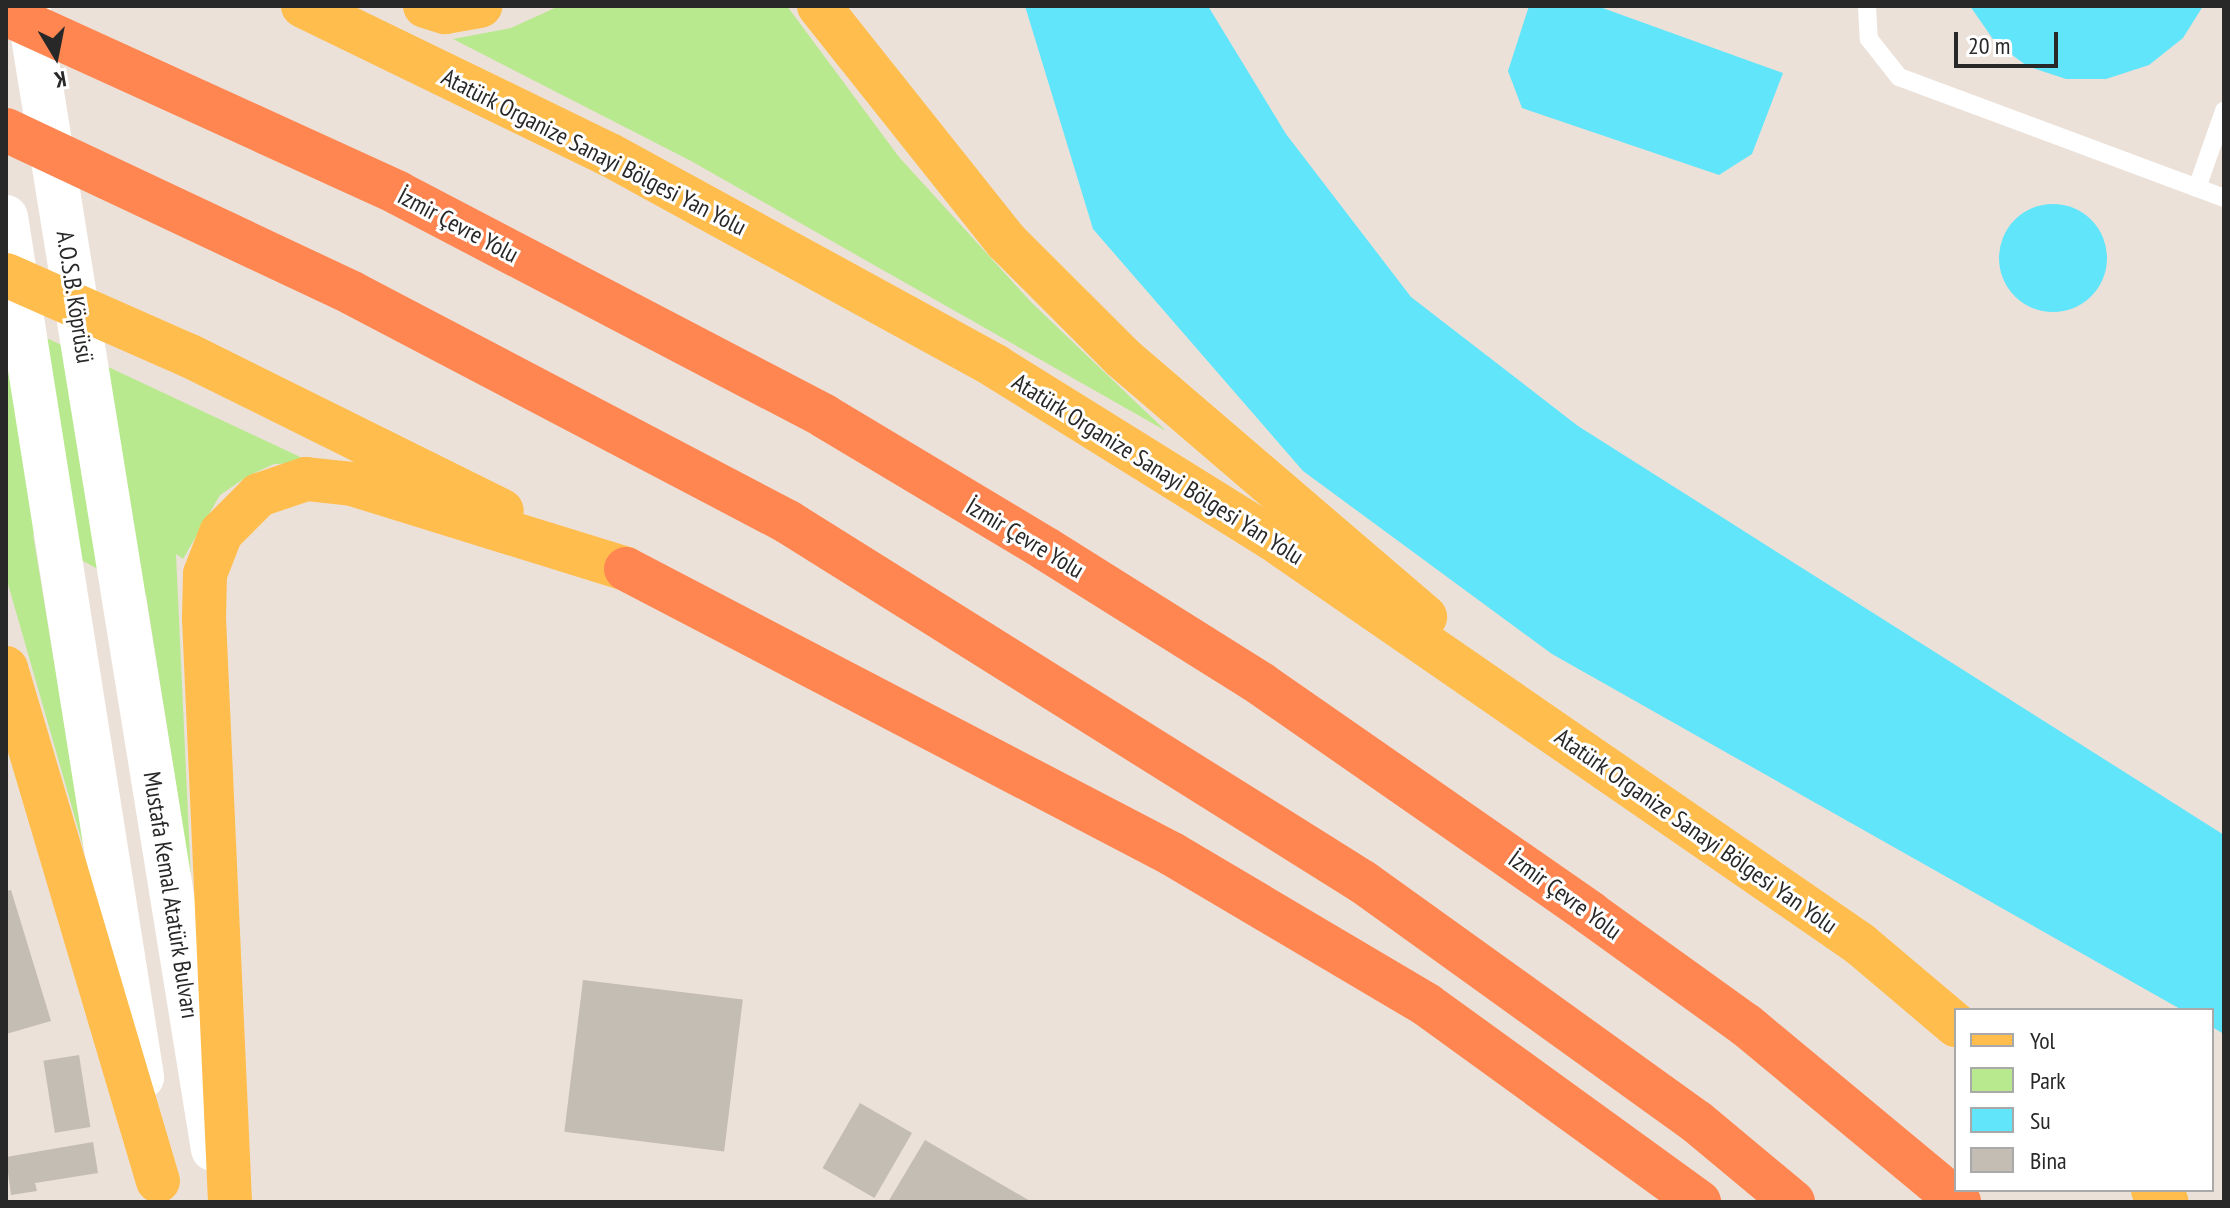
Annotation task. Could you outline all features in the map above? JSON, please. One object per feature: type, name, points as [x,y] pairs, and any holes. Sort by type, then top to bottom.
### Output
[{"type":"highway","name":"İzmir Çevre Yolu","points":[[6,14],[398,193],[824,416],[1046,549],[1261,684],[1590,913],[1746,1025],[1959,1202]]},
{"type":"highway","points":[[6,130],[352,293],[788,522],[1363,882],[1697,1122],[1793,1202]]},
{"type":"highway","points":[[626,569],[1199,869],[1427,1005],[1699,1202]]},
{"type":"main road","name":"Atatürk Organize Sanayi Bölgesi Yan Yolu","points":[[303,6],[610,155],[995,366],[1273,539],[1860,944],[1954,1023]]},
{"type":"main road","points":[[425,6],[445,12],[480,6]]},
{"type":"main road","points":[[819,6],[1006,241],[1123,358],[1366,563],[1542,724]]},
{"type":"main road","points":[[6,275],[190,356],[626,569]]},
{"type":"main road","points":[[230,1202],[204,618],[205,574],[221,533],[259,495],[306,479],[352,484],[626,569]]},
{"type":"main road","points":[[6,668],[160,1191]]},
{"type":"street","name":"A.O.S.B. Köprüsü","points":[[28,6],[122,588]]},
{"type":"street","points":[[6,217],[160,1191]]},
{"type":"street","name":"Mustafa Kemal Atatürk Bulvarı","points":[[122,588],[221,1202]]},
{"type":"lane","points":[[1867,6],[1869,39],[1899,77],[2224,198]]},
{"type":"lane","points":[[2197,188],[2224,111]]},
{"type":"green space","points":[[559,6],[787,6],[899,157],[1031,302],[1166,431],[691,161],[453,39],[511,28]]},
{"type":"green space","points":[[6,319],[313,463],[274,464],[248,476],[220,495],[183,559],[176,554],[191,879],[146,595],[33,534],[86,856],[6,577]]},
{"type":"water","points":[[1025,6],[1208,6],[1286,134],[1411,297],[1578,426],[2224,835],[2224,1034],[2214,1028],[2214,1008],[2178,1008],[1552,654],[1303,471],[1093,229]]},
{"type":"water","points":[[1529,6],[1597,6],[1783,73],[1752,154],[1719,175],[1522,108],[1508,71]]},
{"type":"water","points":[[1970,6],[2203,6],[2183,38],[2149,65],[2106,79],[2066,79],[2027,66],[1995,42]]},
{"type":"water","points":[[2053,204],[2074,208],[2091,220],[2103,237],[2107,258],[2103,279],[2091,296],[2074,308],[2053,312],[2032,308],[2015,296],[2003,279],[1999,258],[2003,237],[2015,220],[2032,208]]},
{"type":"building","points":[[11,890],[51,1021],[6,1034],[6,891]]},
{"type":"building","points":[[583,980],[743,1000],[724,1151],[564,1132]]},
{"type":"building","points":[[79,1055],[90,1127],[55,1133],[43,1061]]},
{"type":"building","points":[[860,1103],[912,1133],[874,1198],[822,1168]]},
{"type":"building","points":[[925,1140],[1032,1202],[888,1202]]},
{"type":"building","points":[[93,1142],[98,1173],[35,1183],[37,1191],[11,1195],[6,1157]]}]
